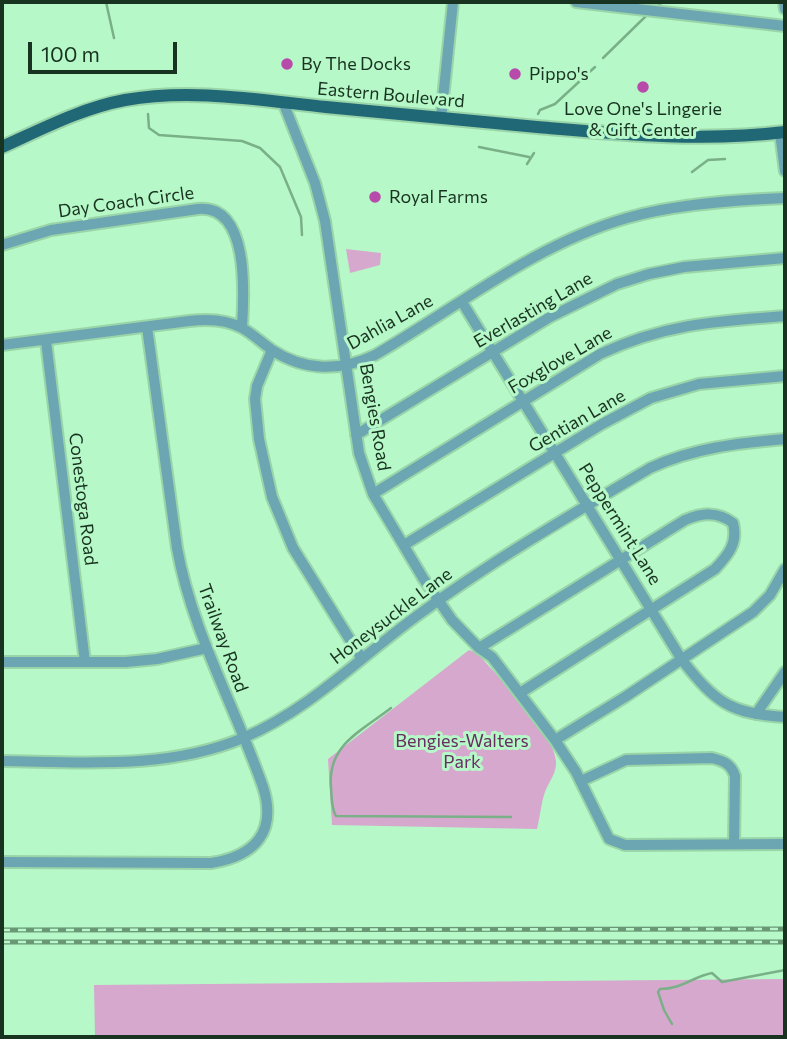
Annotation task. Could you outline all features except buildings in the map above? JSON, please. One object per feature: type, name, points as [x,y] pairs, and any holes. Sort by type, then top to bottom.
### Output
[{"type":"main road","name":"Eastern Boulevard","points":[[2,147],[73,116],[128,99],[189,95],[615,134],[679,137],[782,132]]},
{"type":"street","points":[[441,118],[453,2]]},
{"type":"street","points":[[576,2],[785,26]]},
{"type":"street","points":[[784,2],[785,9]]},
{"type":"street","name":"Bengies Road","points":[[283,102],[315,183],[322,210],[359,453],[373,494],[452,620],[479,648],[492,657],[555,740],[581,781],[609,839],[625,845],[734,844]]},
{"type":"street","points":[[782,132],[785,171]]},
{"type":"street","name":"Dahlia Lane","points":[[2,345],[203,320],[223,321],[242,327],[290,360],[310,366],[333,368],[374,355],[562,243],[627,218],[719,203],[785,198]]},
{"type":"street","name":"Day Coach Circle","points":[[2,245],[51,230],[212,209],[227,220],[236,240],[243,275],[242,327]]},
{"type":"street","name":"Everlasting Lane","points":[[356,435],[569,306],[617,284],[649,274],[710,264],[785,258]]},
{"type":"street","name":"Peppermint Lane","points":[[462,302],[682,660],[715,698],[736,709],[785,717]]},
{"type":"street","name":"Foxglove Lane","points":[[373,494],[600,354],[650,333],[701,323],[785,316]]},
{"type":"street","name":"Trailway Road","points":[[2,862],[212,863],[234,858],[257,842],[262,836],[267,819],[266,798],[197,625],[181,569],[147,327]]},
{"type":"street","name":"Conestoga Road","points":[[46,341],[85,662]]},
{"type":"street","points":[[272,350],[257,386],[255,399],[259,439],[272,496],[293,548],[362,659]]},
{"type":"street","name":"Gentian Lane","points":[[404,545],[631,408],[673,390],[720,381],[785,376]]},
{"type":"street","name":"Honeysuckle Lane","points":[[2,761],[155,760],[191,754],[242,738],[297,708],[439,601],[502,558],[650,468],[702,449],[785,439]]},
{"type":"street","points":[[479,648],[685,520],[710,513],[721,515],[733,523],[736,533],[733,547],[715,569],[520,693]]},
{"type":"street","points":[[555,740],[753,612],[770,595],[785,569]]},
{"type":"street","points":[[2,662],[141,661],[206,648]]},
{"type":"street","points":[[755,714],[785,672]]},
{"type":"street","points":[[581,781],[626,760],[721,760],[732,769],[735,776],[734,844],[785,844]]},
{"type":"green space","points":[[346,249],[381,253],[380,265],[350,273]]},
{"type":"green space","name":"Bengies-Walters Park","points":[[469,650],[477,653],[523,705],[553,750],[555,769],[544,796],[537,829],[332,825],[328,759]]},
{"type":"green space","points":[[785,979],[785,1037],[95,1037],[94,985]]},
{"type":"waterway","points":[[106,2],[114,38]]},
{"type":"waterway","points":[[658,6],[662,2]]},
{"type":"waterway","points":[[603,58],[647,15]]},
{"type":"waterway","points":[[538,114],[540,110],[555,104],[595,67]]},
{"type":"waterway","points":[[148,114],[149,128],[159,135],[242,141],[260,148],[280,167],[301,217],[302,235]]},
{"type":"waterway","points":[[479,147],[529,157]]},
{"type":"waterway","points":[[527,164],[534,153]]},
{"type":"waterway","points":[[692,172],[708,160],[725,159]]},
{"type":"waterway","points":[[391,708],[348,741],[334,761],[331,788],[332,806],[336,816],[511,817]]},
{"type":"waterway","points":[[672,1024],[664,1010],[658,992],[660,989],[675,987],[712,973],[722,982],[785,970]]},
{"type":"railway","points":[[2,930],[785,929]]},
{"type":"railway","points":[[2,942],[785,942]]},
{"type":"place","name":"By The Docks","points":[[287,64]]},
{"type":"place","name":"Pippo's","points":[[515,74]]},
{"type":"place","name":"Love One's Lingerie & Gift Center","points":[[643,87]]},
{"type":"place","name":"Royal Farms","points":[[375,197]]}]
